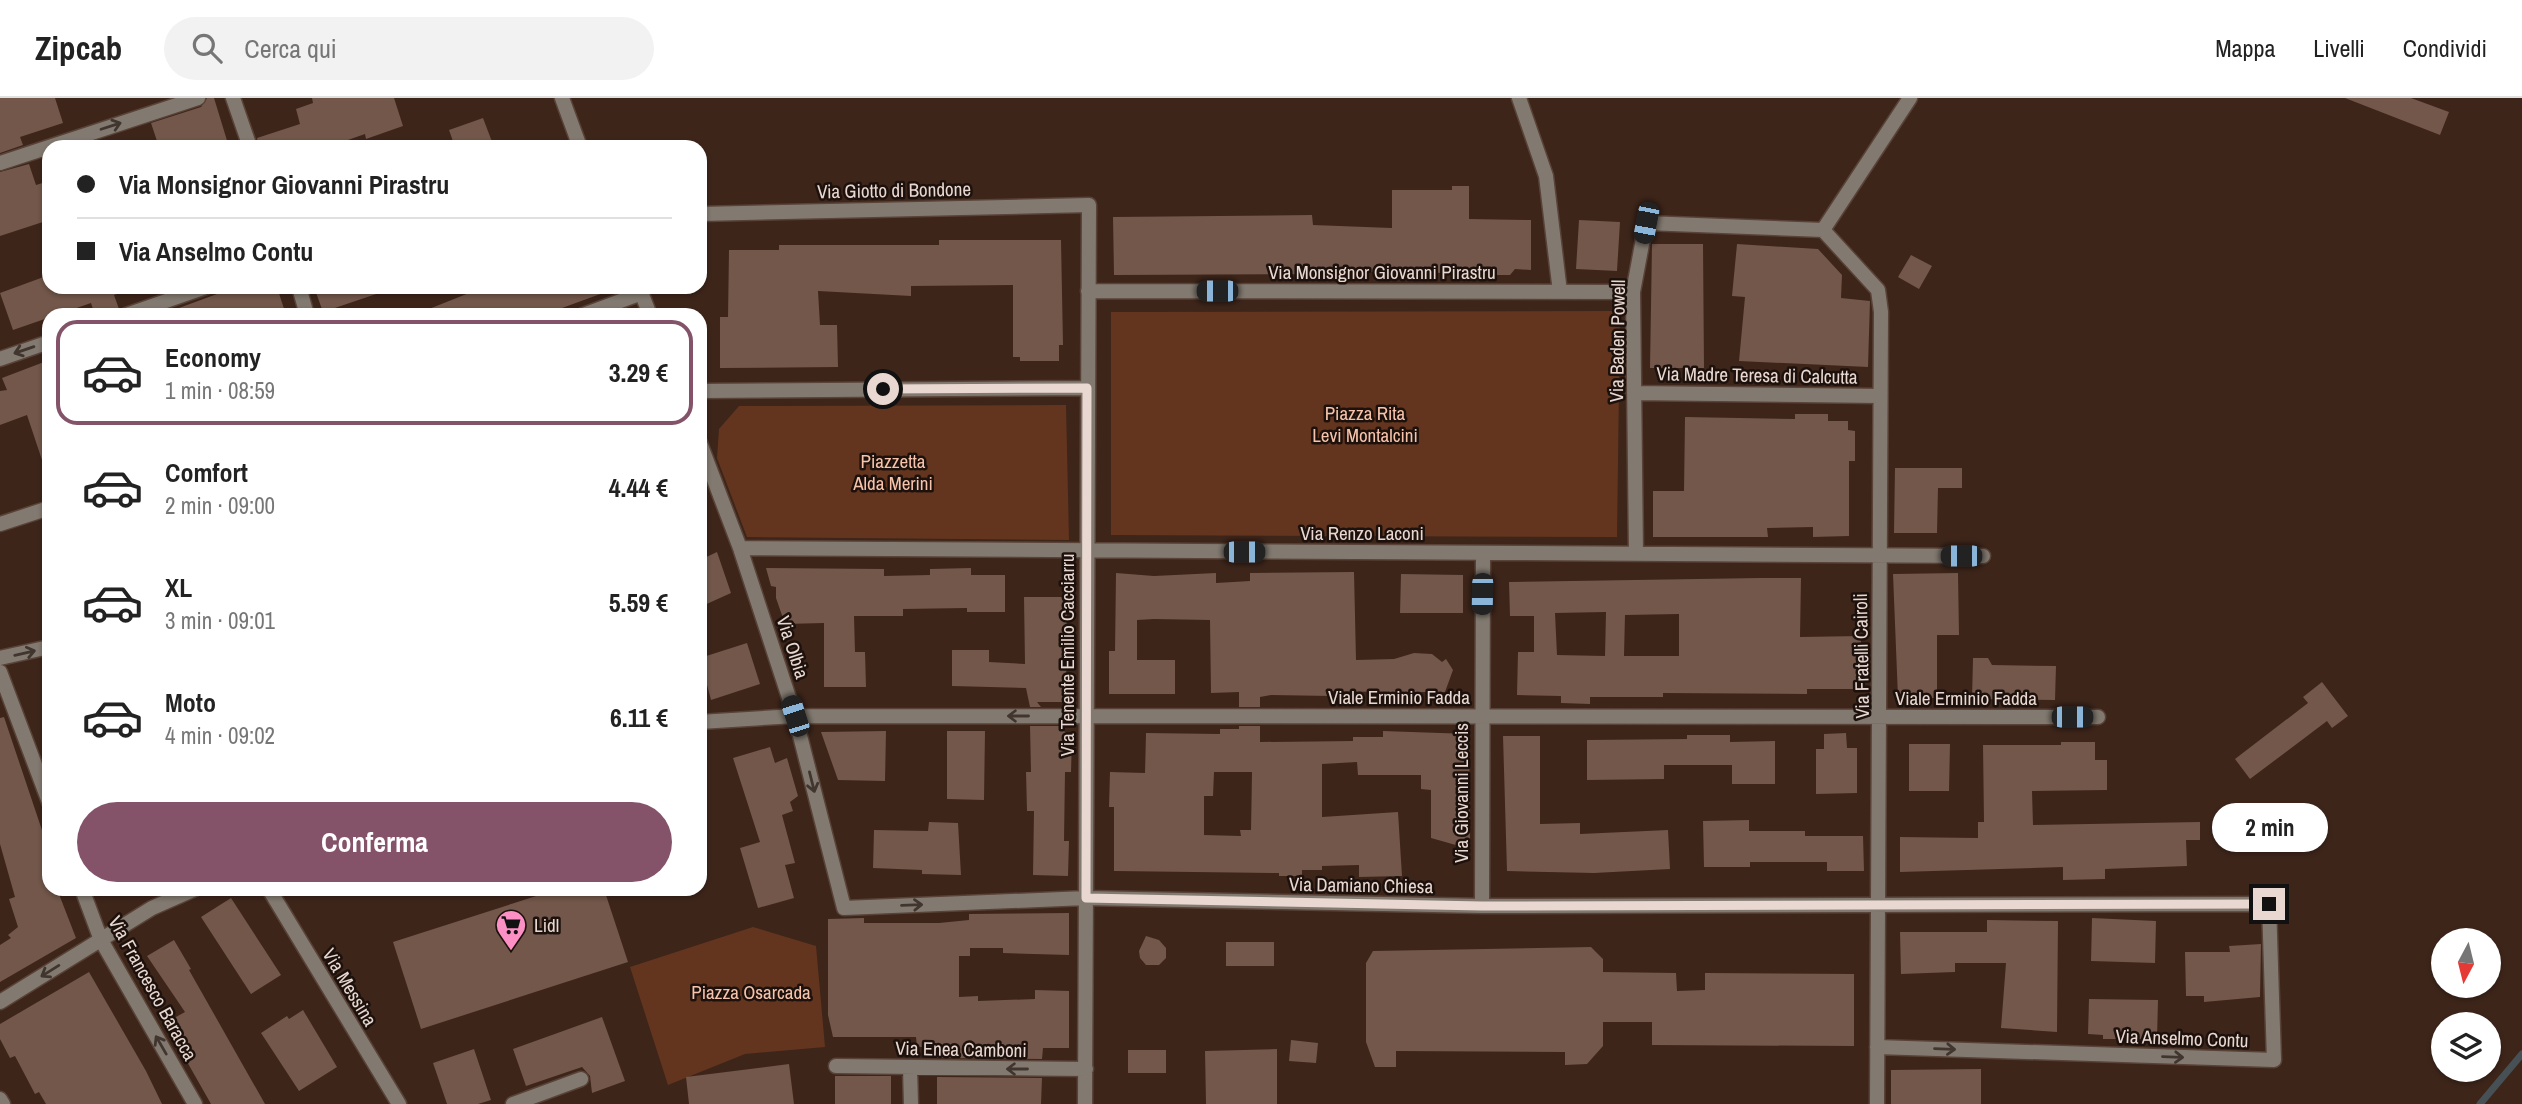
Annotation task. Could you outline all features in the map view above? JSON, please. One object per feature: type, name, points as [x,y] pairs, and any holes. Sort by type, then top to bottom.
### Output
[{"type":"street","points":[[70,140],[198,98]]},
{"type":"street","points":[[233,98],[248,140]]},
{"type":"street","points":[[562,98],[577,140]]},
{"type":"street","points":[[1519,98],[1546,176],[1560,292]]},
{"type":"street","points":[[1823,230],[1910,98]]},
{"type":"street","points":[[0,163],[42,149]]},
{"type":"street","name":"Via Giotto di Bondone","points":[[707,214],[1089,205]]},
{"type":"street","name":"Via Tenente Emilio Cacciarru","points":[[1085,1104],[1089,205]]},
{"type":"street","name":"Via Baden Powell","points":[[1636,554],[1633,292],[1646,223],[1823,230]]},
{"type":"street","name":"Via Fratelli Cairoli","points":[[1823,230],[1878,290],[1881,717],[1877,1104]]},
{"type":"street","name":"Via Monsignor Giovanni Pirastru","points":[[1088,291],[1633,292]]},
{"type":"street","points":[[146,308],[186,294]]},
{"type":"street","points":[[599,308],[631,294]]},
{"type":"street","points":[[0,359],[42,344]]},
{"type":"street","points":[[707,391],[1087,388]]},
{"type":"street","name":"Via Madre Teresa di Calcutta","points":[[1634,393],[1880,396]]},
{"type":"street","name":"Via Olbia","points":[[707,461],[740,548],[795,716],[844,908]]},
{"type":"street","points":[[0,524],[42,510]]},
{"type":"street","name":"Via Renzo Laconi","points":[[740,548],[1983,556]]},
{"type":"street","name":"Via Giovanni Leccis","points":[[1482,906],[1480,716],[1483,553]]},
{"type":"street","points":[[0,658],[42,649]]},
{"type":"street","points":[[0,672],[42,783]]},
{"type":"street","name":"Viale Erminio Fadda","points":[[707,722],[795,716],[2098,717]]},
{"type":"street","name":"Via Francesco Baracca","points":[[85,896],[101,940],[195,1104]]},
{"type":"street","points":[[0,1002],[152,908],[179,896]]},
{"type":"street","name":"Via Messina","points":[[273,896],[399,1104]]},
{"type":"street","name":"Via Damiano Chiesa","points":[[844,908],[1086,898],[1482,906],[1878,905]]},
{"type":"street","name":"Via Anselmo Contu","points":[[1877,1047],[2274,1060],[2269,904],[1878,905]]},
{"type":"street","name":"Via Enea Camboni","points":[[836,1066],[1086,1069]]},
{"type":"street","points":[[910,1068],[911,1104]]},
{"type":"street","points":[[513,1104],[581,1079]]},
{"type":"street","points":[[0,1099],[3,1104]]},
{"type":"green space","name":"Piazza Rita Levi Montalcini","points":[[1620,311],[1617,537],[1111,535],[1111,312]]},
{"type":"green space","name":"Piazzetta Alda Merini","points":[[1066,405],[1069,540],[747,537],[717,458],[719,429],[739,406]]},
{"type":"green space","name":"Piazza Osarcada","points":[[753,927],[816,946],[825,1047],[745,1054],[668,1085],[630,967]]},
{"type":"building","points":[[0,98],[55,98],[63,123],[20,137],[23,145],[0,153]]},
{"type":"building","points":[[207,98],[214,98],[227,140],[157,140],[151,123],[201,107]]},
{"type":"building","points":[[312,98],[394,98],[403,126],[366,139],[365,134],[348,140],[257,140],[300,124],[296,109],[313,103]]},
{"type":"building","points":[[2345,98],[2411,98],[2449,112],[2440,135]]},
{"type":"building","points":[[483,118],[491,140],[453,140],[449,130]]},
{"type":"building","points":[[29,164],[36,185],[42,183],[42,222],[0,236],[0,172]]},
{"type":"building","points":[[1452,186],[1469,186],[1469,219],[1531,220],[1531,270],[1515,269],[1510,275],[1493,275],[1493,268],[1456,268],[1456,274],[1382,269],[1382,272],[1313,270],[1313,274],[1114,275],[1113,217],[1312,215],[1313,225],[1392,228],[1392,190],[1452,190]]},
{"type":"building","points":[[1579,220],[1620,222],[1617,271],[1576,269]]},
{"type":"building","points":[[939,240],[1061,240],[1063,345],[1059,345],[1059,361],[1020,361],[1020,357],[1013,357],[1013,285],[911,286],[911,296],[818,291],[820,325],[837,325],[838,367],[720,368],[720,317],[728,317],[729,250],[779,250],[779,245],[939,245]]},
{"type":"building","points":[[1652,244],[1703,244],[1704,368],[1650,368]]},
{"type":"building","points":[[1737,244],[1818,249],[1842,275],[1841,298],[1870,301],[1868,367],[1739,361],[1745,297],[1732,296]]},
{"type":"building","points":[[1911,255],[1932,266],[1919,289],[1898,277]]},
{"type":"building","points":[[42,278],[42,294],[117,294],[114,295],[119,308],[93,308],[91,303],[77,308],[42,308],[42,320],[13,330],[0,293]]},
{"type":"building","points":[[217,294],[279,294],[284,308],[179,308]]},
{"type":"building","points":[[317,294],[376,294],[335,308],[322,308]]},
{"type":"building","points":[[466,294],[600,294],[562,308],[432,308]]},
{"type":"building","points":[[42,363],[42,460],[27,415],[0,425],[0,391],[7,390],[2,378]]},
{"type":"building","points":[[1795,414],[1828,414],[1828,421],[1848,421],[1848,430],[1855,431],[1855,461],[1849,461],[1849,536],[1813,537],[1813,527],[1767,528],[1768,537],[1653,537],[1653,491],[1684,491],[1685,417],[1795,419]]},
{"type":"building","points":[[1895,468],[1962,468],[1962,488],[1938,488],[1937,533],[1894,533]]},
{"type":"building","points":[[717,552],[731,593],[707,604],[707,557]]},
{"type":"building","points":[[766,568],[884,569],[884,576],[930,575],[930,569],[971,568],[971,575],[1005,575],[1005,612],[967,612],[967,608],[903,609],[903,616],[854,616],[855,652],[865,652],[866,687],[824,687],[824,623],[785,624],[776,598],[776,587],[771,586]]},
{"type":"building","points":[[1354,572],[1356,660],[1394,659],[1414,653],[1432,654],[1442,662],[1446,659],[1453,670],[1445,692],[1409,692],[1403,697],[1379,697],[1379,692],[1331,691],[1331,696],[1271,695],[1260,697],[1260,707],[1239,707],[1239,692],[1211,693],[1210,620],[1154,619],[1137,620],[1137,660],[1175,660],[1175,694],[1109,694],[1109,651],[1115,651],[1116,573],[1154,576],[1216,573],[1216,583],[1250,581],[1250,573]]},
{"type":"building","points":[[1958,573],[1959,635],[1937,635],[1937,698],[1898,698],[1893,574]]},
{"type":"building","points":[[1401,574],[1463,575],[1463,613],[1400,613]]},
{"type":"building","points":[[1801,578],[1800,637],[1861,636],[1861,689],[1807,689],[1807,694],[1663,693],[1663,697],[1590,697],[1590,704],[1561,703],[1561,696],[1517,695],[1518,652],[1534,652],[1534,616],[1510,616],[1509,582]],"holes":[[[1606,612],[1605,656],[1557,655],[1555,613]],[[1679,614],[1679,656],[1624,656],[1625,615]]]},
{"type":"building","points":[[1024,597],[1067,597],[1066,702],[1037,702],[1041,707],[1030,707],[1026,688],[952,686],[952,650],[989,650],[989,662],[1025,664]]},
{"type":"building","points":[[747,643],[760,684],[711,700],[707,685],[707,656]]},
{"type":"building","points":[[1973,658],[1988,658],[1992,665],[2056,666],[2055,700],[1972,699]]},
{"type":"building","points":[[2322,682],[2348,716],[2332,728],[2327,721],[2250,779],[2235,759],[2308,703],[2303,697]]},
{"type":"building","points":[[4,717],[42,830],[42,896],[60,896],[76,938],[0,982],[0,945],[11,938],[8,935],[18,927],[9,899],[15,897],[0,844],[0,718]]},
{"type":"building","points":[[1030,726],[1059,726],[1072,739],[1071,772],[1065,772],[1064,841],[1069,841],[1068,876],[1033,875],[1034,811],[1027,811],[1026,772],[1031,772]]},
{"type":"building","points":[[1239,726],[1260,726],[1260,742],[1353,741],[1353,737],[1383,737],[1383,731],[1469,734],[1470,849],[1431,838],[1431,790],[1421,789],[1421,775],[1358,775],[1357,762],[1322,764],[1322,817],[1398,812],[1402,876],[1359,877],[1359,865],[1322,866],[1322,870],[1302,870],[1302,876],[1279,876],[1279,873],[1114,871],[1114,807],[1109,807],[1110,772],[1145,773],[1146,733],[1220,734],[1220,729],[1239,729]],"holes":[[[1214,772],[1252,772],[1251,830],[1240,830],[1241,836],[1204,835],[1204,796],[1213,796]]]},
{"type":"building","points":[[886,731],[885,781],[838,780],[821,732]]},
{"type":"building","points":[[947,731],[985,731],[984,800],[947,799]]},
{"type":"building","points":[[1846,733],[1847,748],[1857,748],[1857,793],[1816,794],[1816,749],[1824,749],[1824,734]]},
{"type":"building","points":[[1687,735],[1730,735],[1730,742],[1775,741],[1775,784],[1732,784],[1732,765],[1664,765],[1664,779],[1587,780],[1587,740],[1687,739]]},
{"type":"building","points":[[1503,736],[1540,736],[1540,824],[1580,823],[1580,834],[1668,830],[1670,869],[1594,873],[1507,871]]},
{"type":"building","points":[[2061,742],[2095,742],[2095,760],[2107,760],[2107,790],[2032,791],[2033,825],[2200,822],[2200,840],[2186,840],[2187,866],[2105,869],[2105,879],[2063,880],[2063,867],[1900,872],[1900,837],[1978,838],[1978,822],[1984,822],[1983,745],[2061,745]]},
{"type":"building","points":[[1909,744],[1950,744],[1949,791],[1909,791]]},
{"type":"building","points":[[770,747],[775,763],[787,758],[798,796],[790,802],[793,811],[782,815],[795,863],[785,865],[794,898],[758,908],[740,848],[760,842],[733,758]]},
{"type":"building","points":[[1749,820],[1749,831],[1805,831],[1805,836],[1863,836],[1864,871],[1827,871],[1827,862],[1750,862],[1750,867],[1704,867],[1703,821]]},
{"type":"building","points":[[929,822],[958,823],[961,875],[873,868],[874,830],[928,831]]},
{"type":"building","name":"Lidl","points":[[536,896],[606,896],[628,962],[421,1029],[393,942]]},
{"type":"building","points":[[231,898],[281,975],[251,994],[201,917]]},
{"type":"building","points":[[1069,913],[1069,955],[1003,953],[1003,948],[970,948],[970,956],[959,956],[959,997],[978,996],[978,1001],[1035,999],[1035,990],[1069,991],[1069,1048],[1043,1048],[1042,1059],[937,1058],[937,1047],[917,1047],[916,1037],[833,1037],[828,1015],[828,919],[864,918],[864,923],[939,923],[969,920],[969,914]]},
{"type":"building","points":[[2092,918],[2156,921],[2155,963],[2091,961]]},
{"type":"building","points":[[1987,920],[2058,921],[2057,1032],[2001,1028],[2006,963],[1955,963],[1955,972],[1901,974],[1900,932],[1987,932]]},
{"type":"building","points":[[1146,936],[1159,940],[1166,948],[1166,958],[1159,965],[1146,965],[1140,958],[1139,951]]},
{"type":"building","points":[[174,940],[265,1104],[211,1104],[165,1023],[185,1012],[147,956]]},
{"type":"building","points":[[1226,942],[1274,942],[1274,966],[1226,966]]},
{"type":"building","points":[[2261,944],[2260,997],[2204,1002],[2204,996],[2186,996],[2185,952],[2230,952],[2229,946]]},
{"type":"building","points":[[1591,947],[1603,959],[1603,972],[1676,973],[1677,991],[1705,990],[1705,973],[1854,974],[1854,1046],[1652,1045],[1652,1022],[1603,1022],[1603,1046],[1587,1064],[1565,1065],[1565,1052],[1396,1051],[1396,1067],[1375,1067],[1366,1042],[1366,963],[1373,951]]},
{"type":"building","points":[[89,972],[162,1104],[46,1104],[39,1092],[35,1094],[15,1056],[10,1058],[0,1039],[0,1024]]},
{"type":"building","points":[[2089,999],[2158,1000],[2157,1039],[2103,1039],[2103,1035],[2088,1034]]},
{"type":"building","points":[[303,1010],[337,1067],[299,1091],[261,1033],[287,1016],[289,1019]]},
{"type":"building","points":[[602,1017],[625,1081],[592,1093],[590,1076],[582,1067],[526,1086],[513,1049]]},
{"type":"building","points":[[1291,1040],[1318,1043],[1316,1063],[1289,1061]]},
{"type":"building","points":[[474,1049],[491,1100],[478,1104],[447,1104],[433,1063]]},
{"type":"building","points":[[1277,1049],[1277,1104],[1206,1104],[1205,1051]]},
{"type":"building","points":[[1128,1050],[1166,1050],[1166,1073],[1128,1073]]},
{"type":"building","points":[[789,1064],[794,1104],[689,1104],[686,1077]]},
{"type":"building","points":[[1981,1069],[1981,1104],[1891,1104],[1891,1070]]},
{"type":"building","points":[[835,1076],[891,1076],[891,1104],[835,1104]]},
{"type":"building","points":[[937,1077],[1042,1078],[1041,1104],[937,1104]]},
{"type":"waterway","points":[[2480,1104],[2522,1054]]},
{"type":"place","name":"Lidl","points":[[511,952]]},
{"type":"route","points":[[883,389],[1087,388],[1086,898],[1482,906],[2269,904]]}]
